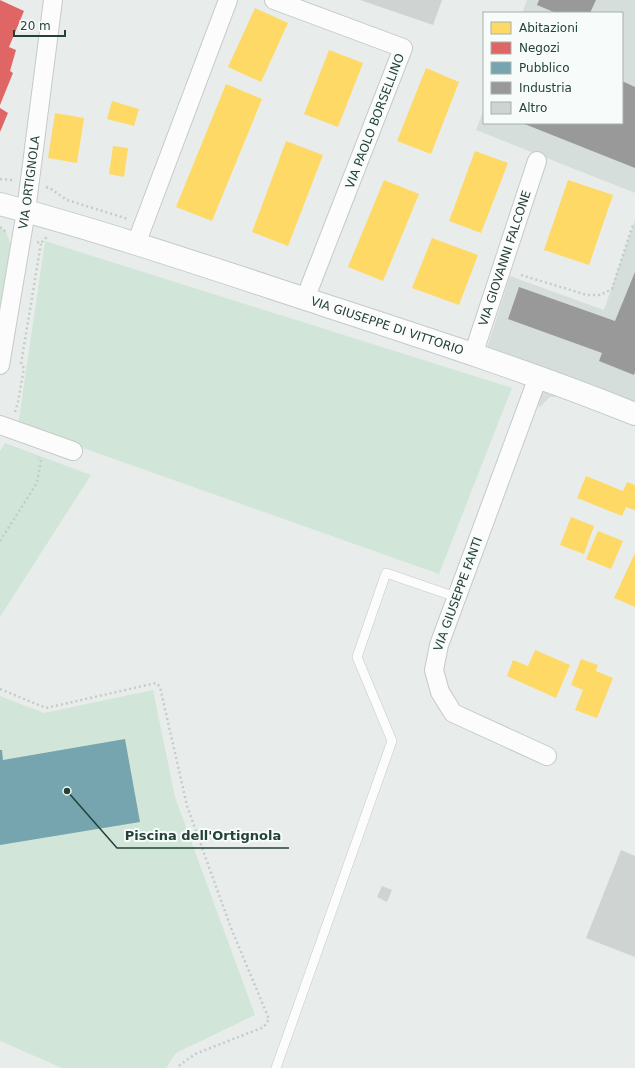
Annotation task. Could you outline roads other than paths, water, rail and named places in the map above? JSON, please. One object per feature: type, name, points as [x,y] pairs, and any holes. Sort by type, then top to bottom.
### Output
[{"type":"main road","name":"VIA GIUSEPPE DI VITTORIO","points":[[0,204],[26,211],[140,234],[305,299],[538,377],[635,414]]},
{"type":"street","name":"VIA ORTIGNOLA","points":[[0,365],[26,211],[53,0]]},
{"type":"street","points":[[140,234],[228,0]]},
{"type":"street","name":"VIA PAOLO BORSELLINO","points":[[274,0],[403,48],[305,299]]},
{"type":"street","name":"VIA GIOVANNI FALCONE","points":[[473,355],[537,161]]},
{"type":"street","name":"VIA GIUSEPPE FANTI","points":[[538,377],[456,596],[439,645],[434,670],[440,692],[453,713],[547,756]]},
{"type":"street","points":[[0,425],[73,451]]},
{"type":"lane","points":[[276,1068],[392,741],[357,657],[386,573],[456,596]]},
{"type":"place","name":"Piscina dell'Ortignola","points":[[67,791]]}]
